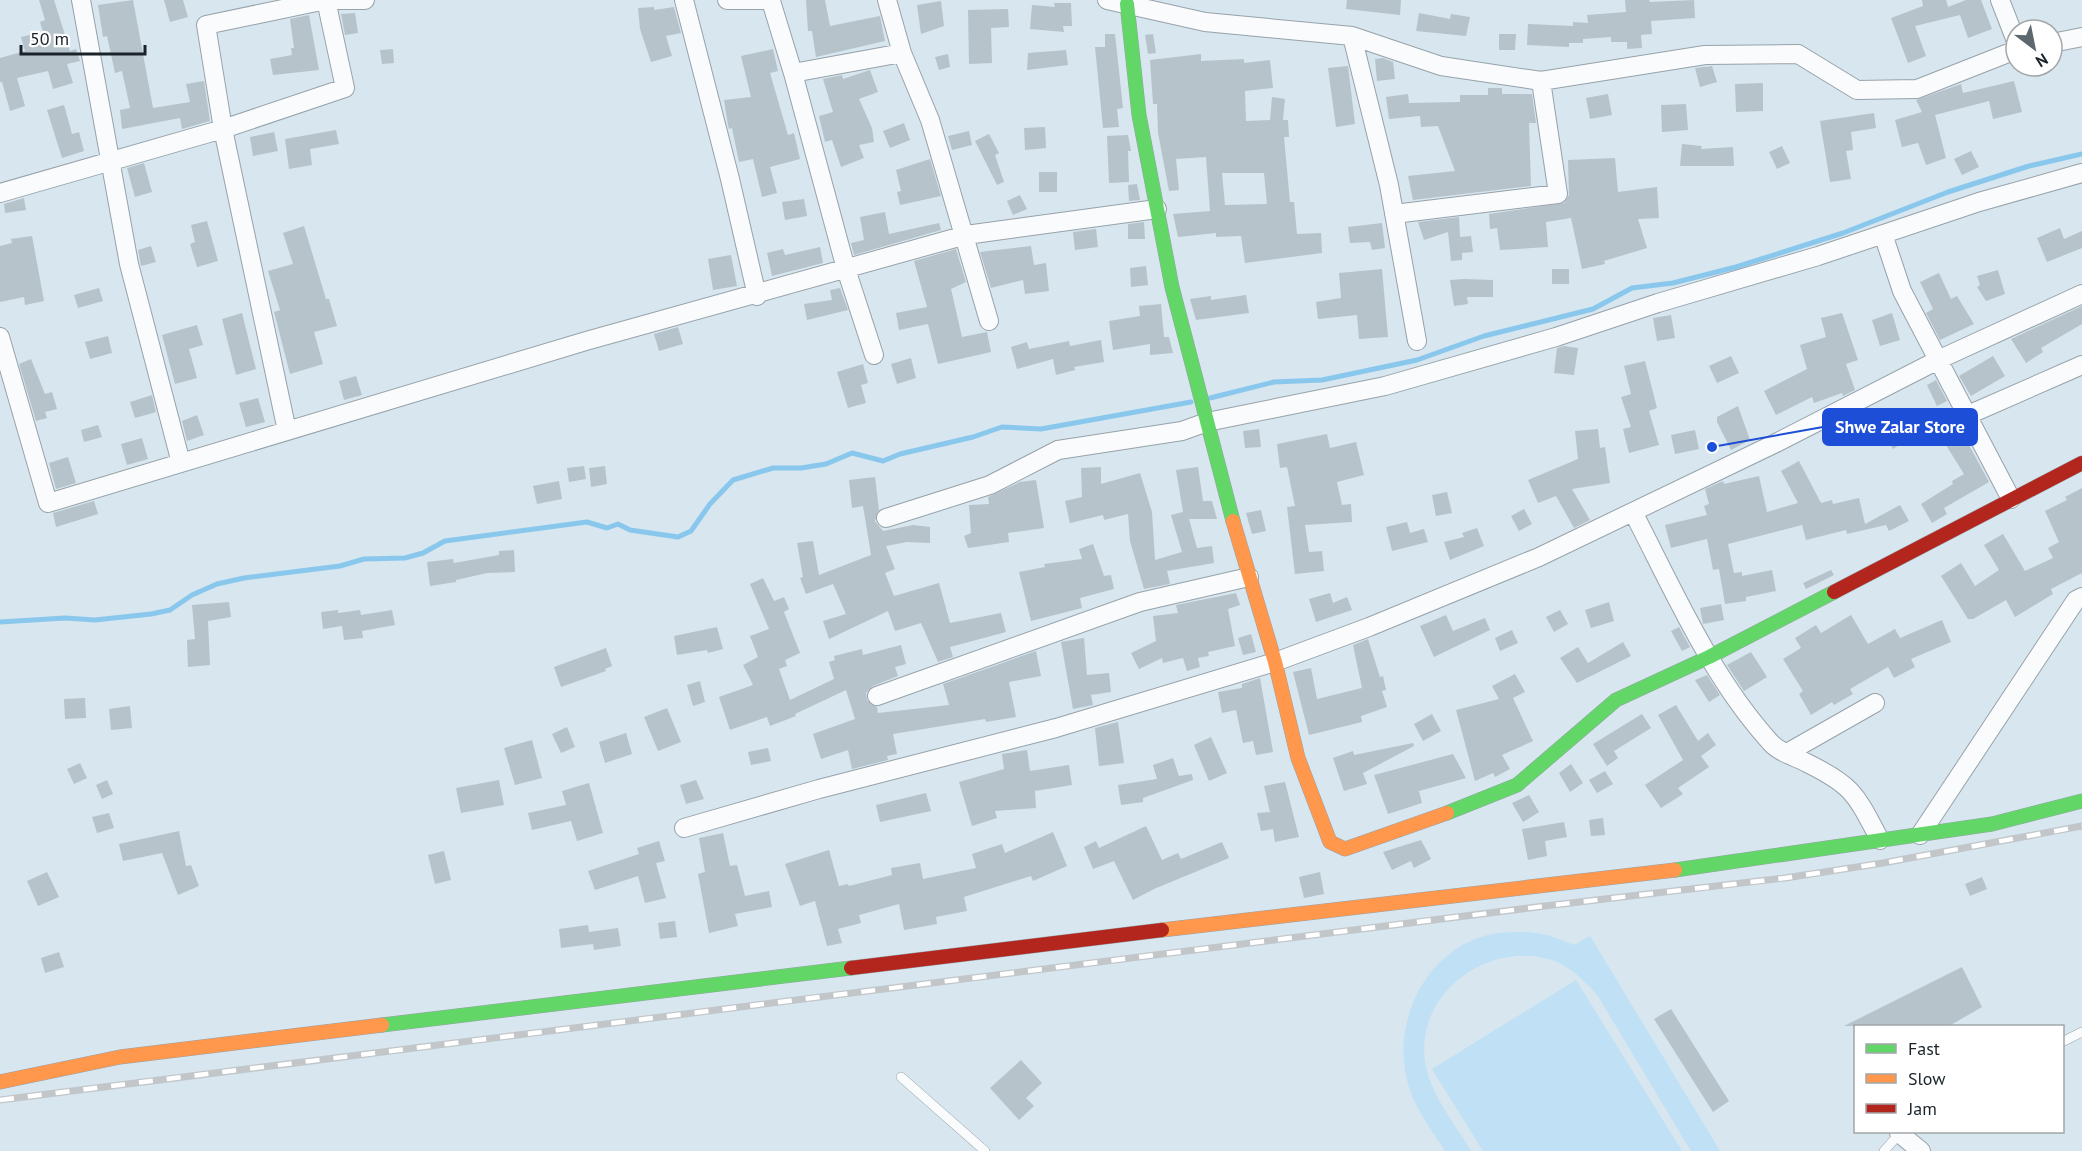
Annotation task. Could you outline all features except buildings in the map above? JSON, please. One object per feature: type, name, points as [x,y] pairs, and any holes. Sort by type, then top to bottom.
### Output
[{"type":"street","points":[[81,0],[129,264],[181,463]]},
{"type":"street","points":[[0,193],[223,129],[345,88],[326,0]]},
{"type":"street","points":[[287,431],[223,129],[206,25],[326,0],[365,0]]},
{"type":"street","points":[[684,0],[730,178],[757,296]]},
{"type":"street","points":[[727,0],[771,1],[846,269],[874,355]]},
{"type":"street","points":[[887,0],[902,53],[930,120],[966,235],[989,321]]},
{"type":"street","points":[[1107,0],[1205,22],[1352,36],[1441,66],[1541,81],[1705,55],[1798,54],[1857,90],[1917,89],[2004,56]]},
{"type":"street","points":[[2000,0],[2007,18]]},
{"type":"street","points":[[1127,4],[1139,115],[1172,287],[1249,577],[1275,662],[1298,758],[1330,842],[1345,849],[1413,827],[1517,785],[1616,700],[1709,657],[2082,463]]},
{"type":"street","points":[[1352,36],[1394,214],[1416,341]]},
{"type":"street","points":[[2064,41],[2082,37]]},
{"type":"street","points":[[793,73],[902,53]]},
{"type":"street","points":[[1394,214],[1558,194],[1541,81]]},
{"type":"street","points":[[886,518],[990,485],[1058,450],[1182,431],[1207,422],[1385,386],[1556,337],[1658,303],[1818,256],[1979,202],[2082,173]]},
{"type":"street","points":[[0,337],[48,503],[586,341],[757,296],[966,235],[1157,209]]},
{"type":"street","points":[[1883,234],[1902,291],[2011,499]]},
{"type":"street","points":[[684,828],[819,789],[1056,728],[1275,662],[1452,594],[1633,512],[1940,360],[2082,294]]},
{"type":"street","points":[[1968,416],[2082,365]]},
{"type":"street","points":[[1633,512],[1709,657],[1751,721],[1774,747],[1842,781],[1855,794],[1880,840]]},
{"type":"street","points":[[877,696],[1140,602],[1249,577]]},
{"type":"street","points":[[1920,835],[2076,600],[2082,597]]},
{"type":"street","points":[[1787,753],[1875,703]]},
{"type":"street","points":[[0,1082],[120,1057],[1476,892],[1707,867],[1992,824],[2082,801]]},
{"type":"street","points":[[1901,1133],[1921,1151]]},
{"type":"lane","points":[[2064,1041],[2082,1032]]},
{"type":"lane","points":[[901,1077],[985,1151]]},
{"type":"lane","points":[[1884,1151],[1899,1133]]},
{"type":"shaded area","points":[[1528,932],[1548,935],[1574,945],[1590,936],[1720,1151],[1691,1151],[1598,996],[1588,985],[1559,963],[1528,956],[1504,958],[1481,965],[1461,977],[1444,994],[1432,1014],[1425,1037],[1425,1062],[1428,1074],[1444,1108],[1471,1151],[1445,1151],[1420,1112],[1409,1087],[1404,1063],[1404,1039],[1409,1015],[1418,992],[1431,972],[1448,955],[1468,942],[1492,934]]},
{"type":"shaded area","points":[[1576,980],[1682,1151],[1483,1151],[1432,1069]]},
{"type":"waterway","points":[[1210,398],[1274,382],[1322,380],[1417,360],[1484,336],[1593,309],[1632,288],[1673,283],[1736,267],[1843,233],[1948,192],[2029,166],[2082,154]]},
{"type":"waterway","points":[[0,622],[65,618],[95,620],[151,614],[170,610],[192,595],[217,584],[244,578],[340,566],[364,559],[405,558],[423,553],[445,541],[587,522],[607,528],[618,524],[630,530],[678,537],[691,531],[710,504],[733,480],[773,468],[801,468],[826,464],[852,453],[883,461],[900,454],[973,437],[1002,427],[1041,429],[1191,402]]},
{"type":"railway","points":[[0,1100],[1545,906],[1785,878],[1883,863],[2082,826]]},
{"type":"traffic: fast","points":[[1127,4],[1139,115],[1172,287],[1233,521]]},
{"type":"traffic: fast","points":[[1447,813],[1517,785],[1616,700],[1709,657],[1834,592]]},
{"type":"traffic: fast","points":[[1675,870],[1992,824],[2082,801]]},
{"type":"traffic: fast","points":[[382,1025],[851,968]]},
{"type":"traffic: slow","points":[[1233,521],[1275,662],[1298,758],[1330,842],[1345,849],[1447,813]]},
{"type":"traffic: slow","points":[[1162,930],[1675,870]]},
{"type":"traffic: slow","points":[[0,1082],[120,1057],[382,1025]]},
{"type":"traffic: jam","points":[[1834,592],[2082,463]]},
{"type":"traffic: jam","points":[[851,968],[1162,930]]},
{"type":"place","name":"Shwe Zalar Store","points":[[1712,447]]}]
